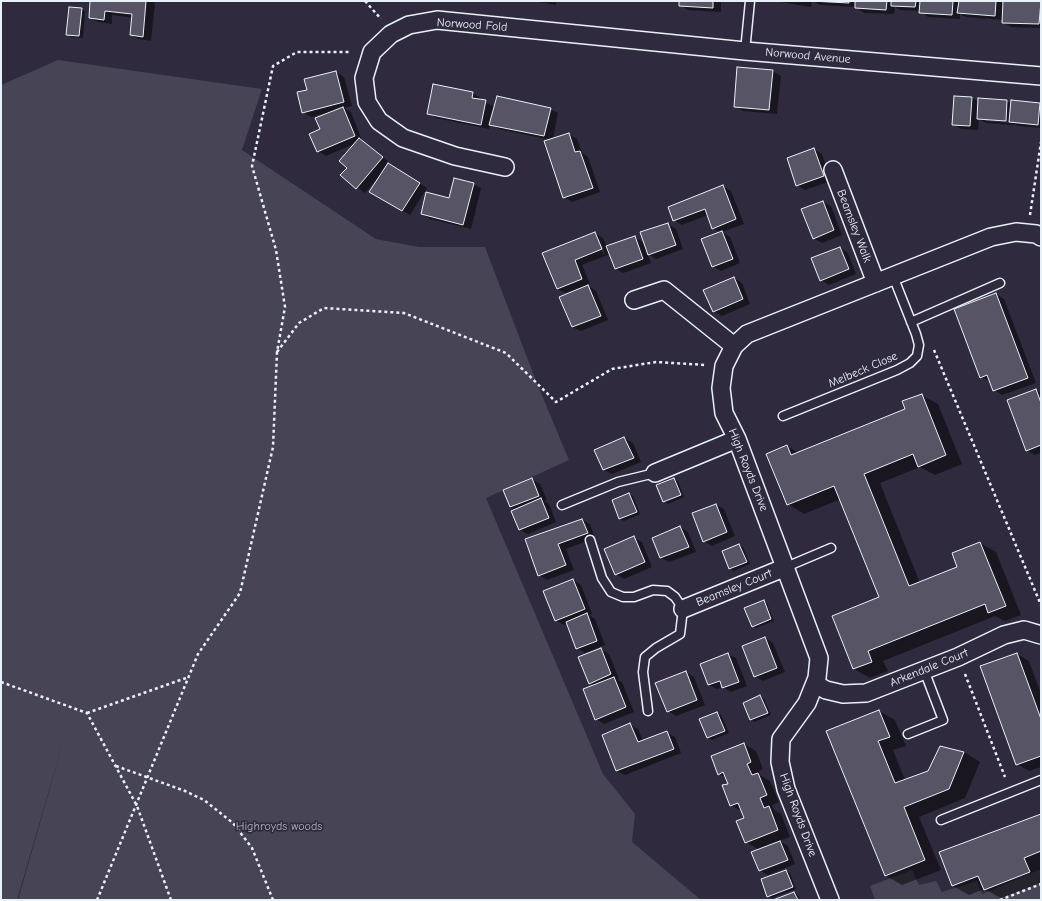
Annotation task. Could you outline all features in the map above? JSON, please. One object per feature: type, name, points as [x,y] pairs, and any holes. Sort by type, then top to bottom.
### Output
[{"type":"street","name":"Norwood Fold","points":[[505,167],[455,156],[403,138],[379,121],[367,102],[364,78],[372,52],[391,34],[409,25],[437,20],[576,34]]},
{"type":"street","name":"Norwood Avenue","points":[[576,34],[745,51],[1041,76]]},
{"type":"street","name":"Beamsley Walk","points":[[833,170],[876,283]]},
{"type":"street","name":"High Royds Drive","points":[[830,900],[786,789],[780,762],[781,739],[807,703],[817,678],[819,658],[737,439],[724,413],[721,388],[724,366],[734,346],[747,334],[991,237],[1016,232],[1034,235]]},
{"type":"street","points":[[634,300],[664,290],[734,346]]},
{"type":"street","points":[[655,473],[737,439]]},
{"type":"street","name":"Beamsley Court","points":[[683,609],[786,567]]},
{"type":"street","name":"Arkendale Court","points":[[815,684],[826,690],[843,694],[866,693],[958,657],[1004,635],[1024,630],[1041,635]]},
{"type":"lane","points":[[745,51],[750,1]]},
{"type":"lane","points":[[893,276],[919,346]]},
{"type":"lane","points":[[911,322],[1000,283]]},
{"type":"lane","name":"Melbeck Close","points":[[783,416],[897,370],[910,363],[917,356],[919,346]]},
{"type":"lane","points":[[562,505],[618,482],[655,473]]},
{"type":"lane","points":[[590,540],[602,578],[611,592],[623,597],[634,597],[652,590],[666,591],[675,597],[683,609],[680,634],[656,648],[645,657],[644,672],[648,711]]},
{"type":"lane","points":[[786,567],[831,548]]},
{"type":"lane","points":[[908,734],[943,720],[924,670]]},
{"type":"lane","points":[[940,820],[1041,780]]},
{"type":"path","points":[[97,900],[137,806],[198,654],[240,593],[273,447],[277,352],[285,307],[276,250],[252,166],[273,66],[296,52],[372,52]]},
{"type":"path","points":[[1034,235],[1041,142]]},
{"type":"path","points":[[277,352],[299,323],[324,308],[404,313],[506,353],[556,402],[612,369],[656,362],[724,366]]},
{"type":"path","points":[[919,346],[934,350],[1041,605]]},
{"type":"path","points":[[958,657],[1011,792]]},
{"type":"path","points":[[1,682],[87,713],[189,677]]},
{"type":"path","points":[[87,713],[137,806],[171,900]]},
{"type":"path","points":[[116,766],[149,776],[204,800],[233,824],[252,848],[272,900]]},
{"type":"path","points":[[1000,900],[1041,884]]},
{"type":"green space","name":"Highroyds woods","points":[[58,60],[262,89],[242,150],[376,239],[419,247],[485,247],[536,381],[569,460],[486,498],[603,774],[635,814],[632,842],[701,900],[18,900],[66,732],[17,900],[1,900],[1,85]]},
{"type":"green space","points":[[1041,869],[1041,900],[875,900],[870,886],[912,870],[919,885],[936,881],[942,892],[977,881],[982,894]]},
{"type":"building","points":[[90,1],[146,1],[143,37],[130,35],[132,14],[105,11],[104,20],[89,18]]},
{"type":"building","points":[[679,1],[713,1],[713,8],[679,6]]},
{"type":"building","points":[[811,1],[849,1],[849,3]]},
{"type":"building","points":[[855,1],[887,1],[886,10],[855,8]]},
{"type":"building","points":[[891,1],[916,1],[915,7],[891,6]]},
{"type":"building","points":[[920,1],[953,1],[952,15],[919,13]]},
{"type":"building","points":[[959,1],[996,1],[995,16],[957,13]]},
{"type":"building","points":[[1003,1],[1041,1],[1039,24],[1002,23]]},
{"type":"building","points":[[69,7],[82,8],[79,36],[66,35]]},
{"type":"building","points":[[737,67],[773,70],[769,110],[734,107]]},
{"type":"building","points":[[336,71],[344,102],[302,113],[297,92],[307,90],[304,79]]},
{"type":"building","points":[[433,84],[473,92],[472,98],[486,100],[481,125],[427,114]]},
{"type":"building","points":[[497,96],[551,108],[544,136],[489,125]]},
{"type":"building","points":[[954,96],[972,97],[970,126],[952,125]]},
{"type":"building","points":[[978,98],[1007,100],[1006,121],[977,119]]},
{"type":"building","points":[[1011,100],[1040,103],[1038,125],[1009,122]]},
{"type":"building","points":[[343,107],[355,136],[317,152],[309,134],[320,129],[315,118]]},
{"type":"building","points":[[569,133],[575,152],[580,151],[593,188],[563,198],[544,141]]},
{"type":"building","points":[[359,138],[383,157],[356,189],[340,175],[347,168],[339,161]]},
{"type":"building","points":[[814,148],[824,176],[796,186],[787,158]]},
{"type":"building","points":[[388,163],[420,183],[402,211],[369,192]]},
{"type":"building","points":[[454,178],[474,183],[463,225],[421,214],[426,192],[449,198]]},
{"type":"building","points":[[723,185],[736,219],[712,229],[705,209],[673,221],[668,207]]},
{"type":"building","points":[[823,201],[834,230],[813,239],[801,209]]},
{"type":"building","points":[[668,223],[676,245],[648,255],[640,232]]},
{"type":"building","points":[[722,231],[733,259],[712,267],[701,239]]},
{"type":"building","points":[[595,232],[602,249],[575,260],[582,279],[557,289],[542,253]]},
{"type":"building","points":[[635,236],[643,259],[615,269],[606,246]]},
{"type":"building","points":[[840,247],[849,269],[820,281],[811,258]]},
{"type":"building","points":[[734,277],[743,299],[713,312],[703,290]]},
{"type":"building","points":[[588,285],[601,316],[572,327],[559,297]]},
{"type":"building","points":[[996,293],[1028,378],[993,391],[987,375],[980,378],[954,309]]},
{"type":"building","points":[[1036,389],[1041,403],[1041,445],[1026,451],[1007,400]]},
{"type":"building","points":[[922,394],[946,455],[918,467],[913,454],[864,474],[909,586],[957,567],[952,553],[980,542],[1006,606],[988,613],[985,604],[868,651],[872,662],[853,669],[832,616],[879,597],[834,486],[787,505],[766,454],[787,445],[791,455],[905,409],[902,401]]},
{"type":"building","points":[[624,437],[634,458],[603,470],[594,450]]},
{"type":"building","points":[[532,478],[539,496],[510,507],[503,490]]},
{"type":"building","points":[[674,478],[681,495],[663,502],[656,485]]},
{"type":"building","points":[[629,493],[637,512],[619,519],[612,500]]},
{"type":"building","points":[[541,498],[549,518],[519,530],[511,511]]},
{"type":"building","points":[[716,504],[727,532],[703,542],[692,513]]},
{"type":"building","points":[[582,519],[588,533],[558,544],[566,565],[538,576],[525,539]]},
{"type":"building","points":[[680,526],[689,547],[660,558],[652,538]]},
{"type":"building","points":[[634,536],[645,562],[615,575],[604,549]]},
{"type":"building","points":[[739,544],[747,562],[729,569],[722,551]]},
{"type":"building","points":[[573,579],[585,609],[555,621],[543,591]]},
{"type":"building","points":[[764,600],[771,619],[752,627],[744,608]]},
{"type":"building","points":[[587,613],[597,641],[576,649],[566,622]]},
{"type":"building","points":[[765,637],[777,668],[754,677],[742,646]]},
{"type":"building","points":[[601,648],[611,674],[589,684],[578,657]]},
{"type":"building","points":[[728,653],[739,682],[722,688],[720,681],[708,685],[700,664]]},
{"type":"building","points":[[1017,653],[1041,719],[1041,756],[1016,765],[980,666]]},
{"type":"building","points":[[686,671],[697,700],[667,712],[655,683]]},
{"type":"building","points":[[614,677],[626,707],[595,720],[583,689]]},
{"type":"building","points":[[760,695],[768,713],[750,720],[743,703]]},
{"type":"building","points":[[879,710],[890,737],[878,741],[895,783],[928,771],[940,746],[964,752],[949,789],[904,807],[925,860],[885,876],[826,731]]},
{"type":"building","points":[[717,712],[725,731],[707,738],[699,719]]},
{"type":"building","points":[[630,723],[638,742],[667,731],[674,749],[616,771],[602,735]]},
{"type":"building","points":[[744,743],[751,762],[747,764],[752,775],[758,773],[767,795],[760,798],[764,808],[769,806],[778,830],[745,843],[736,821],[744,818],[738,803],[730,806],[722,785],[728,784],[723,772],[718,775],[711,756]]},
{"type":"building","points":[[1041,814],[1041,851],[1024,858],[1030,872],[984,890],[978,876],[952,886],[939,852]]},
{"type":"building","points":[[780,841],[788,860],[759,871],[751,852]]},
{"type":"building","points":[[786,870],[793,887],[767,897],[761,879]]},
{"type":"building","points":[[794,892],[798,900],[773,900]]}]
